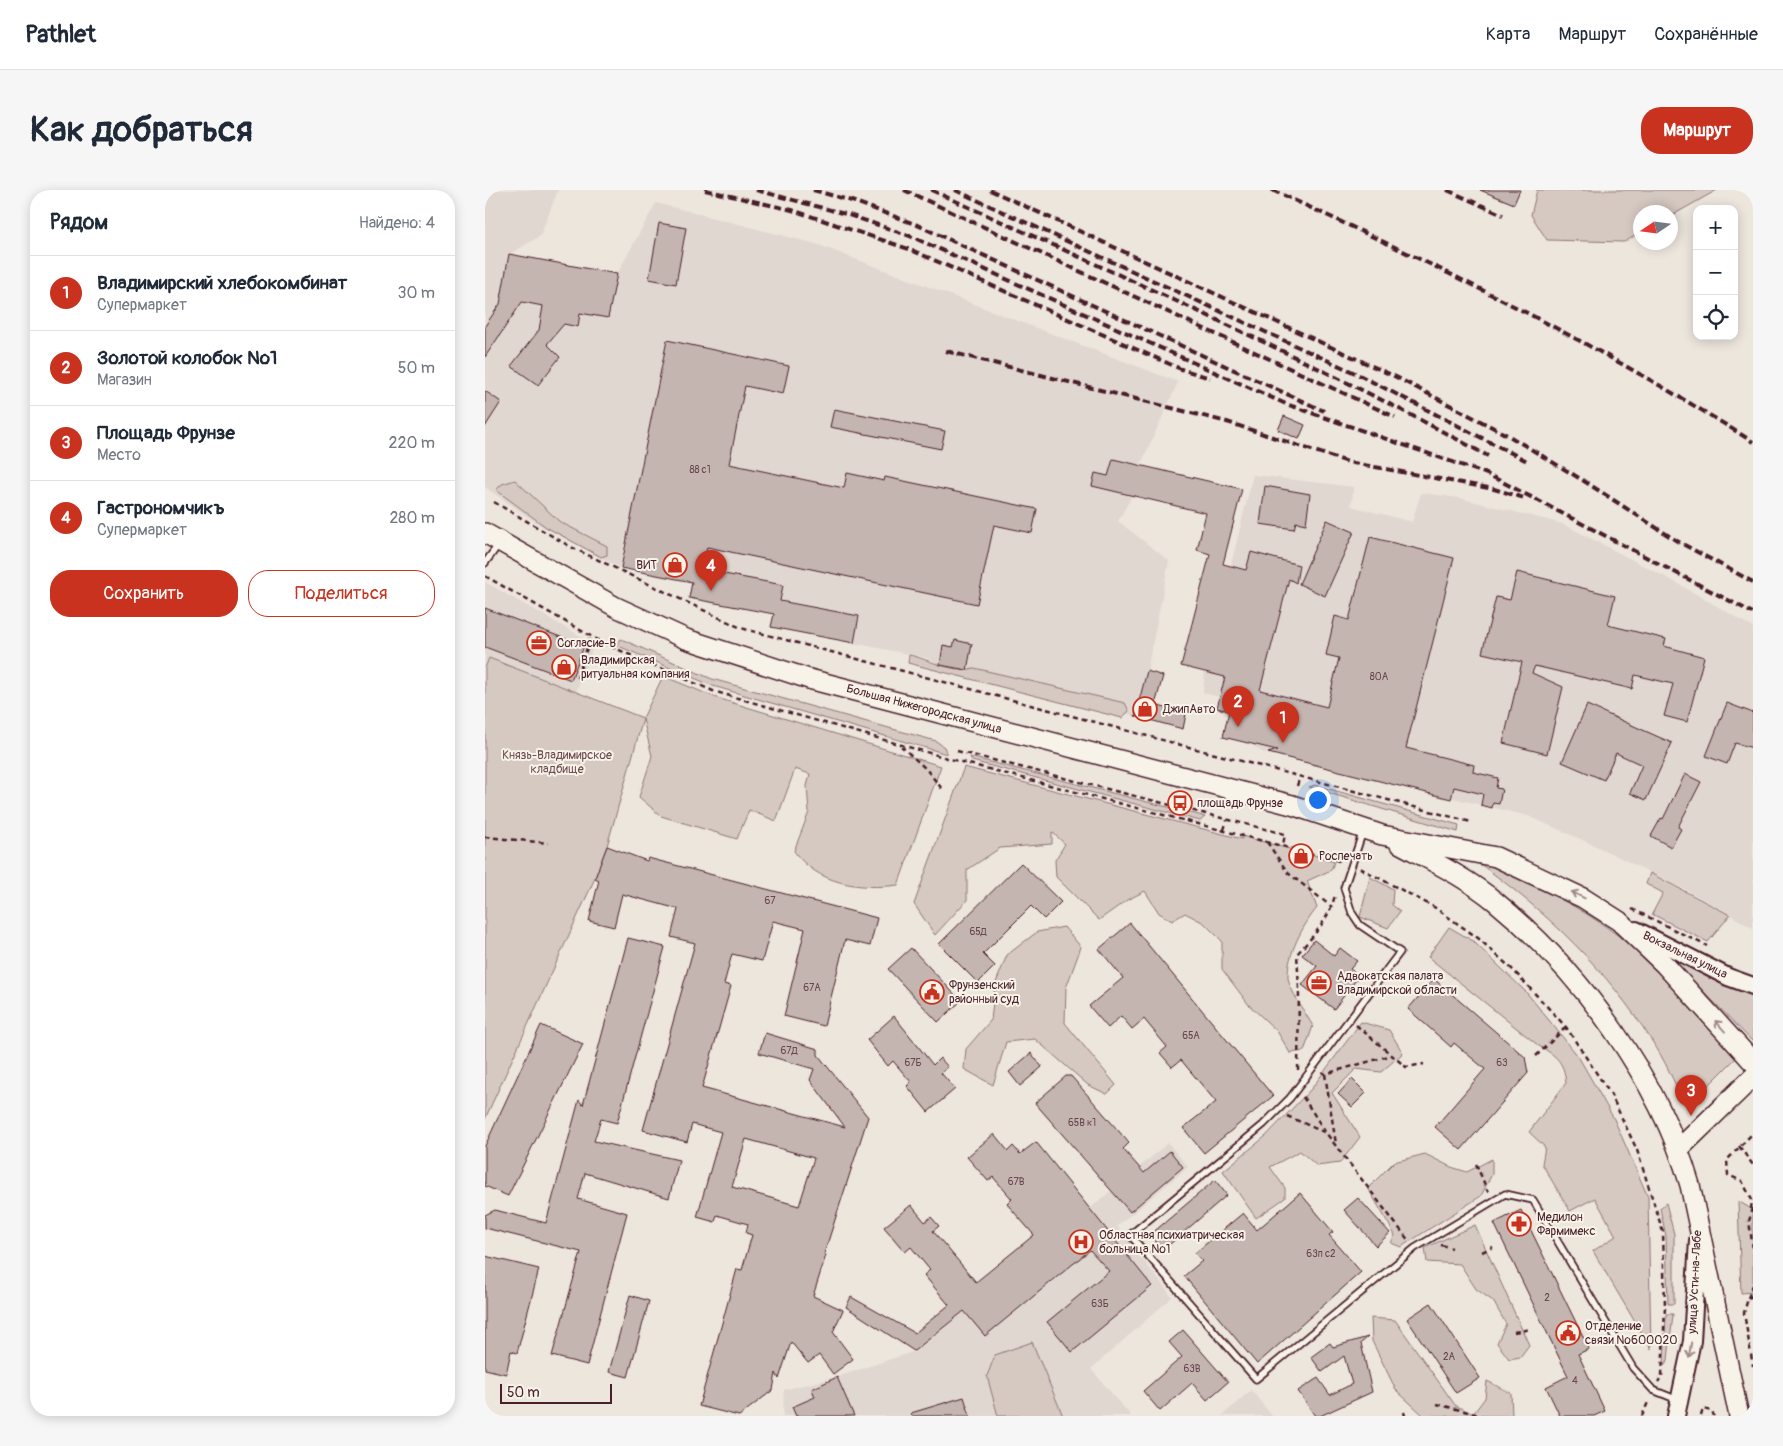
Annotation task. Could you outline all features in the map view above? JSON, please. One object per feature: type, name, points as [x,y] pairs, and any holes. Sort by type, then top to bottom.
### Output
[{"type":"main road","name":"Большая Нижегородская улица","points":[[492,537],[617,607],[686,639],[809,679],[1292,805],[1383,835],[1496,857],[1583,898],[1619,921],[1665,965],[1753,1062]]},
{"type":"main road","name":"Большая Нижегородская улица","points":[[1383,835],[1451,871],[1495,902],[1544,946],[1584,992],[1637,1068],[1679,1149]]},
{"type":"main road","name":"Вокзальная улица","points":[[1619,921],[1654,941],[1728,977],[1753,986]]},
{"type":"main road","points":[[1679,1149],[1753,1077]]},
{"type":"main road","name":"улица Усти-на-Лабе","points":[[1678,1408],[1692,1341],[1699,1232],[1690,1185],[1679,1149]]},
{"type":"main road","points":[[1699,1232],[1735,1397],[1741,1416]]},
{"type":"lane","points":[[485,563],[492,537]]},
{"type":"lane","points":[[1364,829],[1344,888],[1352,914],[1360,925],[1400,952],[1298,1089],[1276,1112],[1130,1234],[1256,1379],[1415,1248],[1505,1194],[1533,1200],[1633,1368],[1653,1390],[1678,1408]]},
{"type":"path","points":[[495,502],[571,547],[741,628],[1471,822]]},
{"type":"path","points":[[485,576],[591,636],[713,691],[901,746],[1351,864],[1434,907],[1478,938],[1513,970],[1566,1027],[1611,1095],[1637,1150],[1663,1232],[1665,1306],[1662,1376],[1653,1390],[1642,1416]]},
{"type":"path","points":[[577,678],[591,636]]},
{"type":"path","points":[[901,746],[926,769],[943,790]]},
{"type":"path","points":[[957,751],[1285,834],[1283,845]]},
{"type":"path","points":[[1297,786],[1300,776]]},
{"type":"path","points":[[1224,830],[1227,820]]},
{"type":"path","points":[[485,837],[549,843]]},
{"type":"path","points":[[1266,841],[1288,873],[1332,907],[1324,923],[1297,954],[1299,989],[1298,1089],[1326,1133],[1415,1248]]},
{"type":"path","points":[[1351,1020],[1406,1066],[1424,1064]]},
{"type":"path","points":[[1536,1056],[1566,1027]]},
{"type":"path","points":[[1325,1074],[1392,1055]]},
{"type":"path","points":[[1315,1066],[1325,1074],[1337,1147]]},
{"type":"path","points":[[1276,1112],[1326,1133]]},
{"type":"path","points":[[1753,1133],[1727,1160],[1728,1175],[1743,1181],[1751,1200],[1752,1208],[1749,1221],[1753,1249]]},
{"type":"path","points":[[1739,1146],[1753,1165]]},
{"type":"path","points":[[1476,1164],[1491,1201]]},
{"type":"path","points":[[1482,1252],[1493,1247]]},
{"type":"path","points":[[1753,1285],[1743,1313],[1753,1366]]},
{"type":"path","points":[[1748,1298],[1753,1296]]},
{"type":"path","points":[[1514,1332],[1531,1329]]},
{"type":"path","points":[[1437,1404],[1483,1416]]},
{"type":"path","points":[[1701,1416],[1703,1409],[1712,1411],[1714,1416]]},
{"type":"shaded area","points":[[485,190],[558,190],[540,236],[510,254],[617,274],[656,203],[816,244],[1178,382],[1140,466],[1132,496],[1118,521],[1169,561],[1147,671],[1135,716],[967,670],[940,665],[927,658],[854,643],[859,616],[780,601],[783,585],[703,570],[705,556],[625,540],[621,568],[541,526],[485,487]]},
{"type":"shaded area","points":[[1253,475],[1354,487],[1351,506],[1412,522],[1421,493],[1459,498],[1563,524],[1675,582],[1753,627],[1753,928],[1686,890],[1594,845],[1528,816],[1262,752],[1247,742],[1223,737],[1229,711],[1217,708],[1220,697],[1203,693],[1205,672]]},
{"type":"shaded area","points":[[485,582],[594,644],[576,692],[489,658],[485,668]]},
{"type":"shaded area","points":[[1168,1143],[1188,1167],[1117,1226],[1172,1297],[1091,1369],[1131,1416],[783,1416],[784,1390],[837,1377],[915,1351],[1067,1228]]},
{"type":"shaded area","points":[[1251,1390],[1272,1416],[1222,1416]]},
{"type":"green space","points":[[1537,190],[1717,190],[1678,212],[1678,205],[1633,205],[1633,237],[1624,242],[1547,240],[1531,215]]},
{"type":"green space","points":[[515,480],[560,522],[607,546],[607,555],[601,557],[546,527],[496,490],[502,484]]},
{"type":"green space","points":[[621,639],[712,679],[936,741],[944,747],[947,754],[713,686],[616,645]]},
{"type":"green space","points":[[909,655],[949,668],[974,668],[1125,703],[1129,711],[1122,718],[908,663]]},
{"type":"green space","name":"Князь-Владимирское кладбище","points":[[489,658],[643,718],[663,676],[717,698],[941,766],[898,885],[854,885],[827,878],[804,862],[794,851],[809,812],[807,786],[810,774],[795,769],[776,821],[749,810],[737,839],[661,816],[639,797],[652,756],[643,719],[607,846],[595,878],[485,1119],[485,668]]},
{"type":"green space","points":[[970,757],[1205,817],[1200,821],[972,761]]},
{"type":"green space","points":[[964,767],[1242,839],[1242,836],[1293,850],[1292,859],[1307,862],[1308,853],[1334,862],[1331,870],[1307,881],[1317,908],[1297,940],[1288,969],[1291,989],[1313,1026],[1304,1051],[1290,1053],[1277,1031],[1249,1005],[1222,969],[1222,941],[1204,923],[1185,913],[1172,921],[1159,913],[1145,891],[1127,900],[1099,920],[1056,877],[1055,860],[1065,844],[1052,832],[1052,844],[1000,848],[967,870],[967,900],[935,935],[914,904]]},
{"type":"green space","points":[[1315,785],[1459,825],[1458,832],[1309,787]]},
{"type":"green space","points":[[1482,860],[1584,912],[1616,934],[1649,961],[1739,1055],[1688,1106],[1684,1103],[1657,1048],[1616,990],[1575,944],[1529,902],[1480,864]]},
{"type":"green space","points":[[1650,873],[1730,915],[1708,942],[1652,914],[1663,893],[1646,884]]},
{"type":"green space","points":[[1370,877],[1393,889],[1392,905],[1400,911],[1388,928],[1360,917]]},
{"type":"green space","points":[[1064,927],[1081,947],[1066,988],[1065,1023],[1116,1085],[1107,1094],[1088,1085],[1035,1039],[1006,1042],[993,1085],[964,1069],[966,1049],[991,1020],[995,985],[1007,955],[1037,932]]},
{"type":"green space","points":[[1449,927],[1473,941],[1526,992],[1578,1056],[1614,1119],[1648,1197],[1651,1349],[1593,1251],[1616,1236],[1595,1198],[1570,1211],[1542,1164],[1545,1147],[1529,1132],[1566,1083],[1559,1060],[1428,957]]},
{"type":"green space","points":[[1681,962],[1726,984],[1753,993],[1753,1042],[1678,965]]},
{"type":"green space","points":[[1361,1022],[1389,1030],[1403,1053],[1381,1072],[1356,1069],[1332,1093],[1360,1137],[1340,1163],[1317,1166],[1300,1151],[1270,1167],[1285,1188],[1285,1198],[1256,1218],[1223,1171],[1266,1136],[1312,1088]]},
{"type":"green space","points":[[1425,1154],[1451,1167],[1467,1172],[1492,1159],[1492,1174],[1481,1196],[1401,1247],[1391,1243],[1395,1235],[1368,1188],[1394,1162]]},
{"type":"green space","points":[[1738,1201],[1753,1210],[1753,1292],[1741,1293]]},
{"type":"green space","points":[[1666,1203],[1674,1234],[1674,1304],[1668,1304],[1666,1236],[1660,1208]]},
{"type":"green space","points":[[1475,1225],[1529,1345],[1520,1357],[1509,1359],[1497,1343],[1506,1324],[1493,1301],[1476,1289],[1460,1264],[1427,1262],[1425,1248]]},
{"type":"green space","points":[[1666,1314],[1673,1314],[1668,1360],[1664,1365]]},
{"type":"green space","points":[[1371,1318],[1395,1320],[1455,1405],[1473,1414],[1485,1398],[1487,1381],[1511,1393],[1512,1416],[1424,1416],[1396,1390],[1372,1341]]},
{"type":"green space","points":[[1032,1342],[1063,1416],[998,1416],[987,1376],[995,1355]]},
{"type":"building","points":[[1480,190],[1520,190],[1514,204]]},
{"type":"building","points":[[659,223],[686,228],[676,284],[649,279]]},
{"type":"building","points":[[509,254],[617,274],[608,318],[580,313],[578,327],[564,324],[547,344],[560,357],[538,385],[511,366],[539,330],[543,306],[522,302],[485,357],[485,326],[500,304]]},
{"type":"building","points":[[667,340],[789,366],[783,394],[745,386],[729,464],[844,488],[847,473],[884,481],[885,477],[1037,509],[1032,533],[994,525],[977,604],[707,547],[703,570],[783,585],[780,601],[859,616],[854,643],[771,627],[774,614],[689,598],[692,582],[621,568]]},
{"type":"building","points":[[485,391],[501,402],[485,427]]},
{"type":"building","points":[[834,409],[945,431],[941,449],[830,427]]},
{"type":"building","points":[[1284,416],[1305,425],[1299,439],[1278,430]]},
{"type":"building","points":[[1113,459],[1242,489],[1223,564],[1246,570],[1251,552],[1299,565],[1296,583],[1289,579],[1260,690],[1327,707],[1339,658],[1326,655],[1335,616],[1349,620],[1370,537],[1454,558],[1406,748],[1474,765],[1473,772],[1498,778],[1496,788],[1502,789],[1499,804],[1493,803],[1492,808],[1481,805],[1483,794],[1454,787],[1451,799],[1268,753],[1277,750],[1223,737],[1229,711],[1217,708],[1225,677],[1181,666],[1210,554],[1197,550],[1206,513],[1092,486],[1095,473],[1108,476]]},
{"type":"building","points":[[1265,486],[1310,494],[1306,524],[1296,522],[1294,529],[1260,524]]},
{"type":"building","points":[[1327,520],[1354,532],[1325,596],[1299,584]]},
{"type":"building","points":[[1517,572],[1615,596],[1608,625],[1666,639],[1664,646],[1704,657],[1687,722],[1664,716],[1673,684],[1635,675],[1632,689],[1535,666],[1532,673],[1563,687],[1547,754],[1503,743],[1522,662],[1482,653],[1496,597],[1510,600]]},
{"type":"building","points":[[485,608],[584,646],[571,680],[485,647]]},
{"type":"building","points":[[955,640],[972,644],[967,670],[940,665],[943,645],[953,647]]},
{"type":"building","points":[[1147,671],[1163,676],[1155,705],[1186,714],[1183,729],[1135,716]]},
{"type":"building","points":[[1727,703],[1753,713],[1753,748],[1735,743],[1727,764],[1706,756]]},
{"type":"building","points":[[1587,705],[1672,743],[1646,800],[1630,793],[1642,765],[1616,753],[1604,780],[1562,762]]},
{"type":"building","points":[[1685,774],[1701,782],[1678,827],[1681,829],[1671,847],[1651,836],[1661,818],[1663,819]]},
{"type":"building","points":[[607,846],[647,861],[648,858],[877,918],[870,946],[845,940],[824,1026],[784,1016],[805,929],[773,921],[762,961],[732,954],[724,984],[731,986],[702,1088],[845,1127],[810,1080],[814,1069],[759,1053],[765,1033],[818,1049],[818,1055],[868,1117],[824,1254],[826,1255],[813,1296],[843,1310],[833,1332],[853,1359],[833,1374],[819,1355],[808,1363],[791,1342],[779,1379],[776,1373],[773,1390],[739,1416],[699,1406],[737,1269],[742,1270],[752,1235],[746,1233],[748,1224],[717,1215],[715,1222],[697,1217],[721,1132],[692,1124],[687,1142],[643,1130],[695,943],[671,937],[678,909],[622,894],[614,927],[589,921],[599,880],[595,878]],"holes":[[[746,1139],[814,1158],[799,1206],[732,1187]]]},
{"type":"building","points":[[1021,863],[1061,902],[1044,919],[1031,906],[983,954],[995,966],[978,983],[939,944]]},
{"type":"building","points":[[1130,923],[1273,1096],[1204,1153],[1183,1128],[1216,1102],[1181,1060],[1172,1067],[1160,1053],[1167,1047],[1144,1019],[1132,1029],[1121,1016],[1108,1028],[1089,1006],[1123,978],[1099,949]]},
{"type":"building","points":[[628,938],[665,947],[617,1123],[601,1119],[594,1141],[679,1160],[669,1198],[585,1173],[578,1199],[627,1213],[587,1365],[552,1356],[581,1252],[485,1228],[485,1215],[495,1210],[546,1223],[579,1100],[583,1105]]},
{"type":"building","points":[[1314,940],[1334,956],[1340,948],[1357,961],[1350,969],[1359,976],[1334,1009],[1302,985],[1317,966],[1302,955]]},
{"type":"building","points":[[911,948],[961,1001],[938,1022],[888,969]]},
{"type":"building","points":[[1434,979],[1525,1057],[1528,1073],[1461,1150],[1435,1127],[1485,1069],[1454,1043],[1451,1047],[1408,1009]]},
{"type":"building","points":[[894,1016],[933,1065],[940,1058],[948,1067],[941,1073],[955,1089],[928,1112],[907,1086],[911,1082],[893,1061],[888,1066],[867,1040]]},
{"type":"building","points":[[541,1025],[583,1044],[508,1196],[485,1186],[485,1146]]},
{"type":"building","points":[[1031,1053],[1042,1067],[1020,1086],[1009,1072]]},
{"type":"building","points":[[1066,1076],[1071,1076],[1129,1143],[1123,1149],[1144,1173],[1170,1151],[1183,1167],[1130,1212],[1035,1103]]},
{"type":"building","points":[[1352,1079],[1366,1093],[1352,1107],[1338,1094]]},
{"type":"building","points":[[994,1134],[1008,1151],[1013,1146],[1020,1154],[1036,1142],[1152,1286],[1072,1352],[1047,1322],[1109,1271],[1090,1250],[985,1336],[964,1311],[914,1351],[846,1307],[851,1297],[915,1333],[949,1305],[924,1275],[930,1270],[911,1247],[905,1252],[884,1227],[911,1205],[925,1222],[931,1217],[939,1226],[933,1231],[976,1282],[1034,1235],[1007,1204],[1012,1199],[993,1177],[988,1181],[967,1157]]},
{"type":"building","points":[[1215,1180],[1227,1195],[1163,1250],[1150,1235]]},
{"type":"building","points":[[1300,1193],[1333,1232],[1329,1235],[1361,1272],[1257,1364],[1184,1276],[1202,1261],[1195,1253],[1243,1213],[1257,1230]]},
{"type":"building","points":[[1358,1198],[1390,1233],[1376,1246],[1344,1210]]},
{"type":"building","points":[[1521,1210],[1589,1349],[1578,1354],[1605,1411],[1594,1416],[1560,1416],[1546,1387],[1568,1376],[1494,1223]]},
{"type":"building","points":[[485,1256],[539,1269],[517,1353],[511,1351],[506,1374],[485,1369]]},
{"type":"building","points":[[630,1295],[649,1301],[628,1377],[609,1372]]},
{"type":"building","points":[[1431,1303],[1480,1378],[1456,1393],[1407,1319]]},
{"type":"building","points":[[1183,1330],[1228,1382],[1207,1400],[1192,1383],[1160,1411],[1143,1391],[1182,1357],[1169,1342]]},
{"type":"building","points":[[1368,1337],[1361,1343],[1372,1392],[1320,1416],[1315,1416],[1298,1391],[1318,1378],[1330,1395],[1352,1384],[1344,1356],[1322,1372],[1311,1357],[1330,1343],[1333,1347]]},
{"type":"building","points":[[837,1377],[854,1416],[796,1416],[792,1407],[815,1397],[812,1389]]},
{"type":"building","points":[[964,1397],[970,1416],[912,1416],[911,1413]]},
{"type":"railway","points":[[705,190],[792,210],[909,249],[1181,369],[1210,378]]},
{"type":"railway","points":[[756,190],[849,215],[910,236],[1286,404],[1487,474],[1753,613]]},
{"type":"railway","points":[[813,190],[855,202],[915,224],[1324,411]]},
{"type":"railway","points":[[904,190],[1395,417]]},
{"type":"railway","points":[[931,190],[1142,285],[1282,351],[1488,456]]},
{"type":"railway","points":[[955,190],[1353,372],[1529,462]]},
{"type":"railway","points":[[990,190],[1396,377],[1509,436],[1584,481],[1677,541],[1753,582]]},
{"type":"railway","points":[[1272,190],[1395,247],[1577,339],[1637,372],[1753,442]]},
{"type":"railway","points":[[1447,190],[1503,215]]},
{"type":"railway","points":[[946,351],[1227,422],[1348,462],[1494,489],[1524,498]]},
{"type":"place","name":"ВИТ","points":[[675,565]]},
{"type":"place","name":"Гастрономчикъ","points":[[711,591]]},
{"type":"place","name":"Согласие-В","points":[[539,643]]},
{"type":"place","name":"Владимирская ритуальная компания","points":[[564,667]]},
{"type":"place","name":"ДжипАвто","points":[[1145,709]]},
{"type":"place","name":"Золотой колобок №1","points":[[1238,727]]},
{"type":"place","name":"Владимирский хлебокомбинат","points":[[1283,743]]},
{"type":"place","name":"площадь Фрунзе","points":[[1180,803]]},
{"type":"place","name":"Роспечать","points":[[1301,856]]},
{"type":"place","name":"Адвокатская палата Владимирской области","points":[[1319,983]]},
{"type":"place","name":"Фрунзенский районный суд","points":[[932,992]]},
{"type":"place","name":"Площадь Фрунзе","points":[[1691,1116]]},
{"type":"place","name":"Медилон Фармимекс","points":[[1519,1224]]},
{"type":"place","name":"Областная психиатрическая больница №1","points":[[1081,1242]]},
{"type":"place","name":"Отделение связи №600020","points":[[1568,1333]]}]
